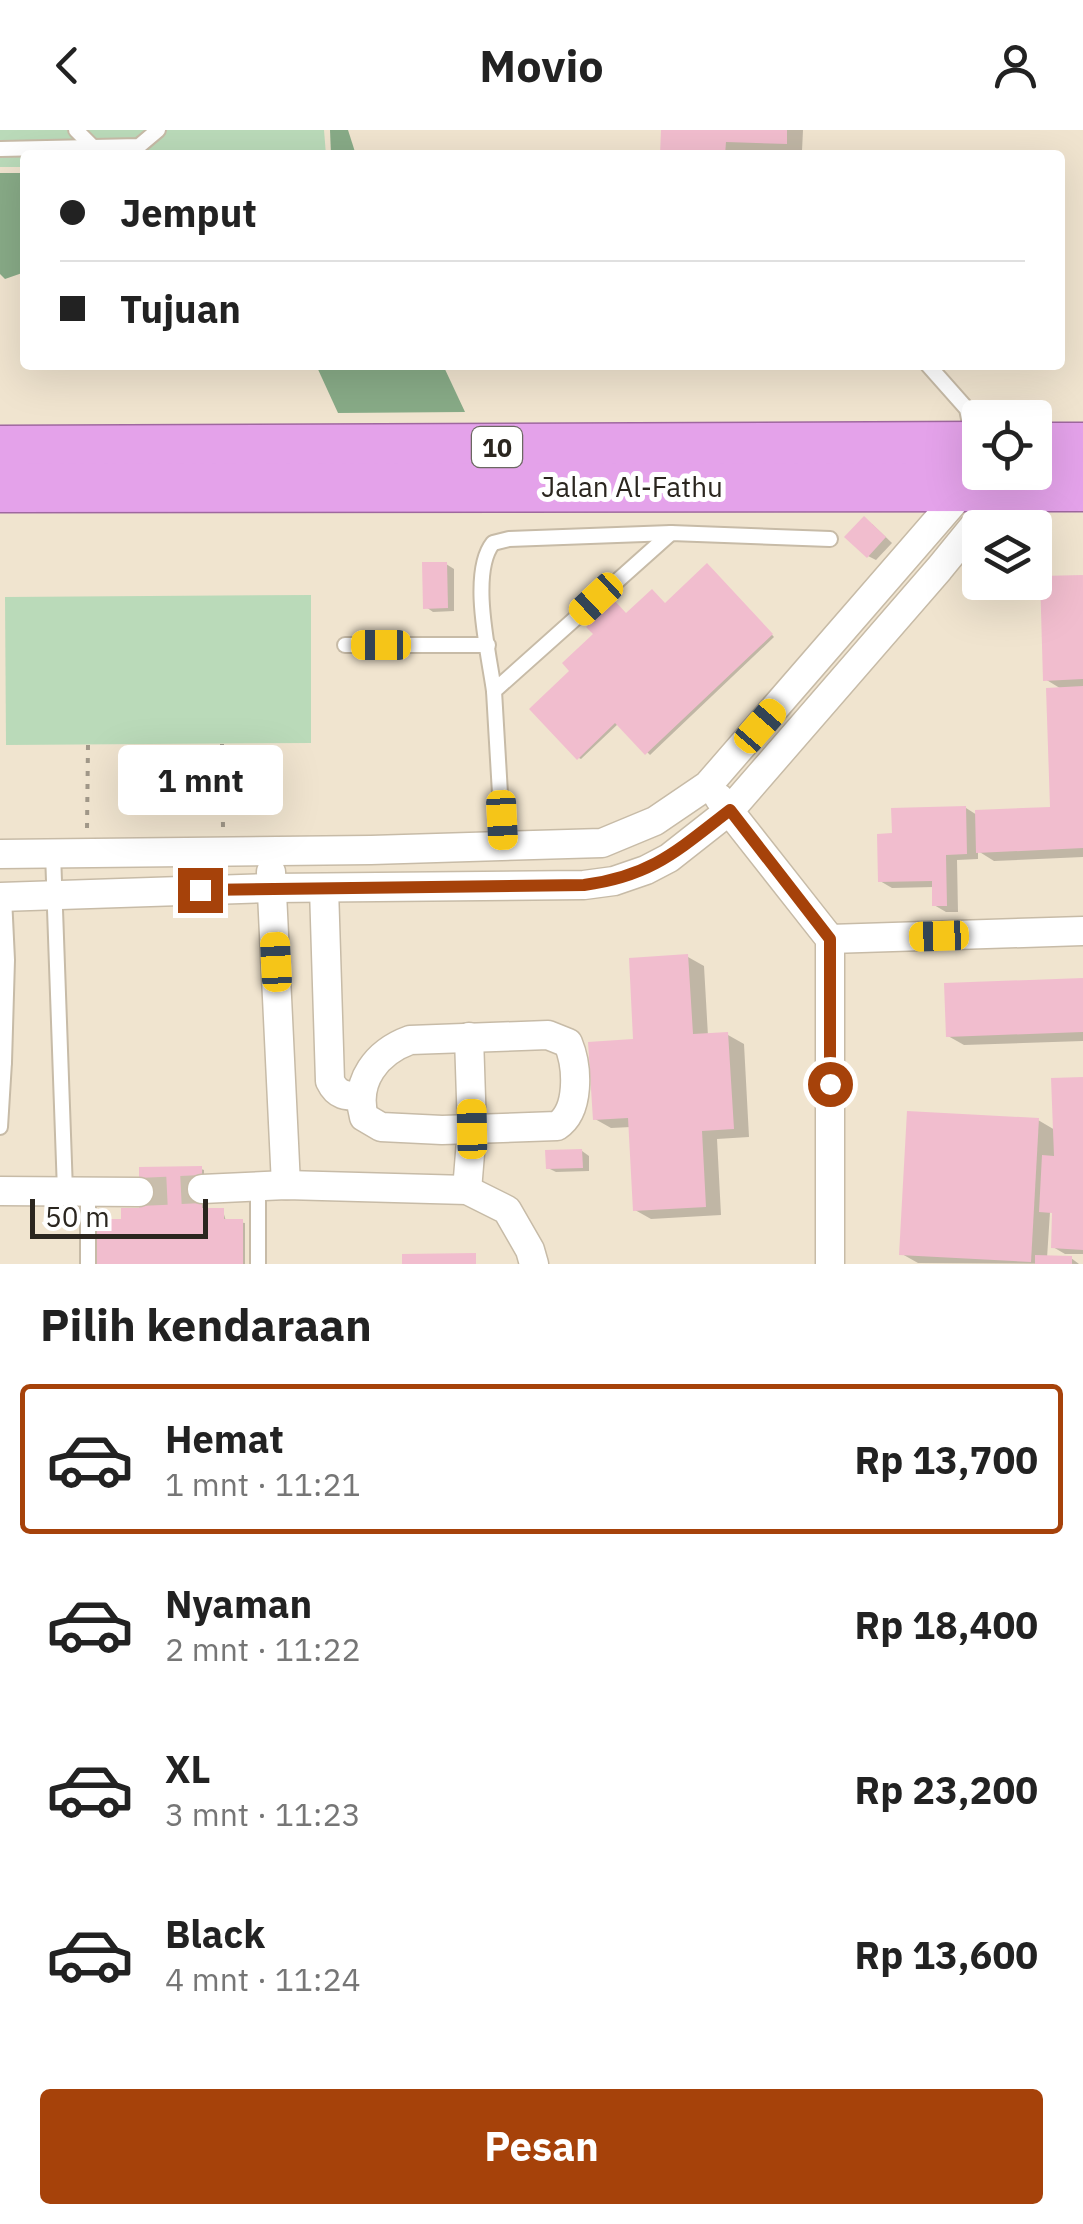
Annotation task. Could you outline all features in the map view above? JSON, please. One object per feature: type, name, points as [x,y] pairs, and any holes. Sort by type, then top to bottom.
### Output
[{"type":"highway","name":"Jalan Al-Fathu","points":[[1052,453],[1083,447]]},
{"type":"highway","name":"Jalan Al-Fathu","points":[[10,469],[962,464]]},
{"type":"highway","name":"Jalan Al-Fathu","points":[[1052,479],[1083,487]]},
{"type":"street","points":[[0,854],[602,843],[655,821],[708,785],[973,490]]},
{"type":"street","points":[[2,897],[272,888],[584,885],[614,881],[669,858],[730,810],[976,490]]},
{"type":"street","points":[[708,785],[830,939],[830,1264]]},
{"type":"street","points":[[271,852],[272,1185]]},
{"type":"street","points":[[324,888],[330,1081],[342,1095],[361,1096]]},
{"type":"street","points":[[830,939],[1083,931]]},
{"type":"street","points":[[548,1035],[568,1043],[573,1062],[573,1106],[566,1120],[546,1129],[381,1127],[364,1117],[361,1096],[372,1066],[396,1045],[410,1040],[548,1035]]},
{"type":"street","points":[[467,1190],[472,1129],[469,1037]]},
{"type":"street","points":[[202,1189],[272,1185],[467,1190],[508,1210],[534,1264]]},
{"type":"street","points":[[0,1191],[139,1192]]},
{"type":"lane","points":[[76,130],[92,150]]},
{"type":"lane","points":[[140,150],[158,130]]},
{"type":"lane","points":[[0,149],[46,150]]},
{"type":"lane","points":[[932,370],[962,403]]},
{"type":"lane","points":[[504,845],[494,692],[481,586],[484,563],[493,543],[509,539],[672,533],[830,539]]},
{"type":"lane","points":[[494,692],[672,533]]},
{"type":"lane","points":[[346,645],[488,646]]},
{"type":"lane","points":[[54,853],[76,1190],[88,1264]]},
{"type":"lane","points":[[0,1128],[2,897]]},
{"type":"lane","points":[[258,1264],[272,1185]]},
{"type":"path","points":[[222,744],[223,852]]},
{"type":"path","points":[[88,745],[88,853]]},
{"type":"green space","points":[[0,130],[324,130],[326,150],[20,150],[20,167],[0,167]]},
{"type":"green space","points":[[330,130],[348,130],[354,150],[331,150]]},
{"type":"green space","points":[[0,173],[20,173],[20,274],[5,279],[0,274]]},
{"type":"green space","points":[[318,370],[445,370],[465,412],[338,413]]},
{"type":"green space","points":[[311,595],[311,743],[6,745],[5,597]]},
{"type":"building","points":[[661,130],[787,130],[787,144],[726,142],[725,150],[660,150]]},
{"type":"building","points":[[864,516],[886,537],[867,558],[844,537]]},
{"type":"building","points":[[422,562],[447,562],[448,608],[423,609]]},
{"type":"building","points":[[707,563],[773,634],[645,755],[615,723],[577,760],[529,709],[569,671],[562,663],[593,634],[586,627],[614,600],[626,613],[652,589],[665,603]]},
{"type":"building","points":[[1083,575],[1083,679],[1043,681],[1041,600],[1052,600],[1052,576]]},
{"type":"building","points":[[1083,686],[1083,848],[976,853],[975,810],[1050,807],[1046,688]]},
{"type":"building","points":[[966,806],[967,854],[946,855],[947,906],[932,906],[932,881],[878,882],[877,834],[892,833],[891,808]]},
{"type":"building","points":[[688,954],[693,1034],[728,1032],[734,1129],[702,1131],[706,1207],[633,1211],[628,1118],[593,1120],[588,1042],[633,1039],[629,958]]},
{"type":"building","points":[[1083,978],[1083,1032],[946,1037],[944,983]]},
{"type":"building","points":[[1083,1077],[1083,1250],[1051,1248],[1052,1213],[1039,1212],[1042,1155],[1054,1156],[1051,1078]]},
{"type":"building","points":[[907,1111],[1039,1118],[1031,1262],[899,1255]]},
{"type":"building","points":[[582,1149],[583,1168],[546,1169],[545,1150]]},
{"type":"building","points":[[202,1166],[202,1208],[224,1208],[224,1219],[243,1219],[243,1264],[97,1264],[97,1219],[121,1219],[121,1208],[139,1208],[139,1167]]},
{"type":"building","points":[[476,1253],[476,1264],[402,1264],[402,1254]]},
{"type":"building","points":[[1035,1255],[1072,1256],[1072,1264],[1035,1264]]},
{"type":"tunnel","points":[[139,1192],[202,1189]]},
{"type":"route","points":[[200,890],[584,885],[614,881],[669,858],[730,810],[830,939],[830,1084]]}]
